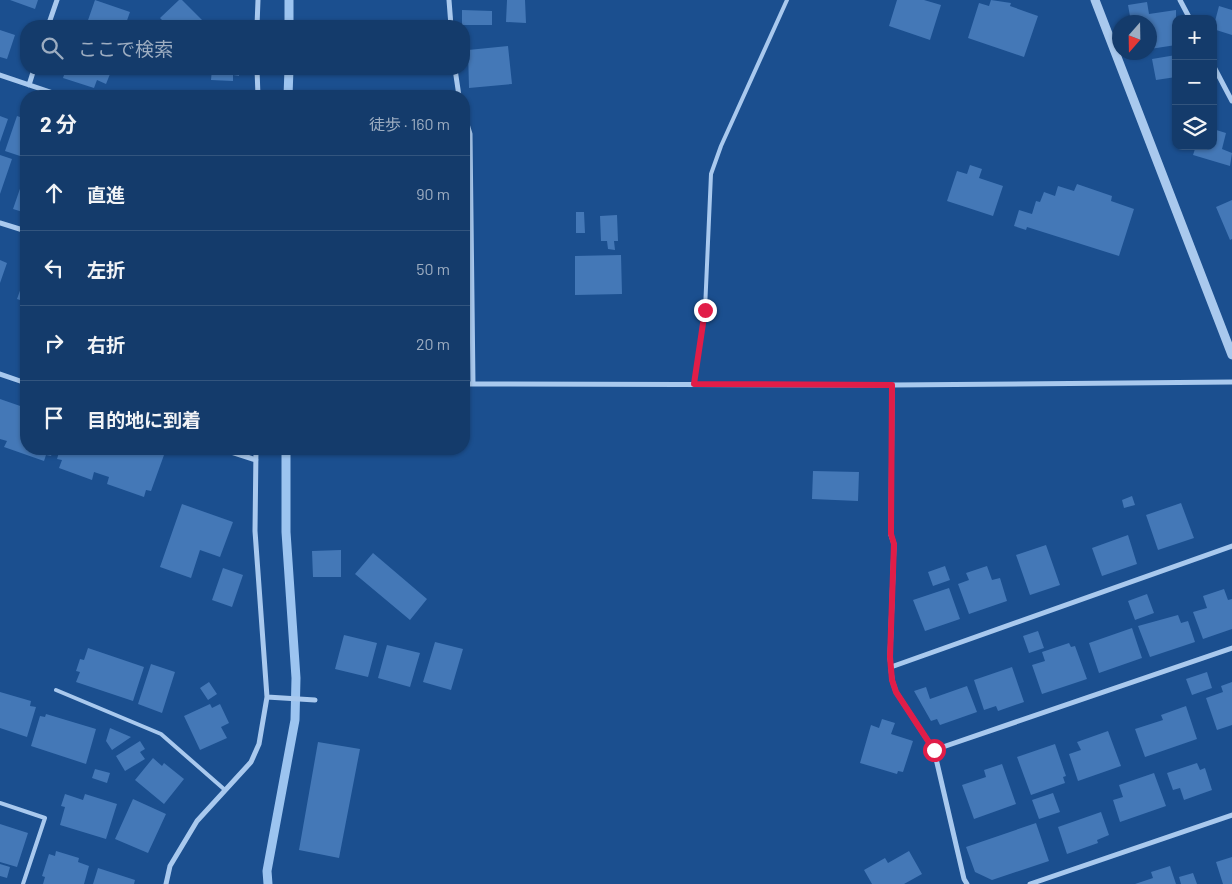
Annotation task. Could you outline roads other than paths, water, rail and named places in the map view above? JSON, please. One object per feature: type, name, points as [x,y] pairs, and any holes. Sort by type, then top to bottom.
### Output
[{"type":"street","points":[[50,20],[57,0]]},
{"type":"street","points":[[258,0],[258,20]]},
{"type":"street","points":[[449,0],[451,20]]},
{"type":"street","points":[[1095,0],[1232,355]]},
{"type":"street","points":[[1180,0],[1188,15]]},
{"type":"street","points":[[1217,73],[1232,101]]},
{"type":"street","points":[[0,75],[44,90]]},
{"type":"street","points":[[29,85],[32,75]]},
{"type":"street","points":[[258,75],[258,90]]},
{"type":"street","points":[[456,75],[458,90]]},
{"type":"street","points":[[470,134],[473,384],[892,385],[1232,382]]},
{"type":"street","points":[[0,223],[20,229]]},
{"type":"street","points":[[0,374],[20,381]]},
{"type":"street","points":[[892,385],[891,534],[894,544],[891,667],[896,692],[934,750],[962,870],[967,884]]},
{"type":"street","points":[[241,455],[256,460]]},
{"type":"street","points":[[166,884],[170,866],[197,820],[251,762],[259,744],[267,697],[254,531],[256,455]]},
{"type":"street","points":[[891,667],[1232,546]]},
{"type":"street","points":[[934,750],[1232,648]]},
{"type":"street","points":[[267,697],[315,700]]},
{"type":"street","points":[[1030,884],[1232,815]]},
{"type":"lane","points":[[694,384],[705,310],[711,174],[787,0]]},
{"type":"lane","points":[[56,690],[161,734],[225,790]]},
{"type":"lane","points":[[0,803],[45,818],[23,884]]},
{"type":"waterway","points":[[289,0],[289,20]]},
{"type":"waterway","points":[[288,90],[289,75]]},
{"type":"waterway","points":[[268,884],[267,871],[295,720],[296,678],[286,532],[286,455]]}]
